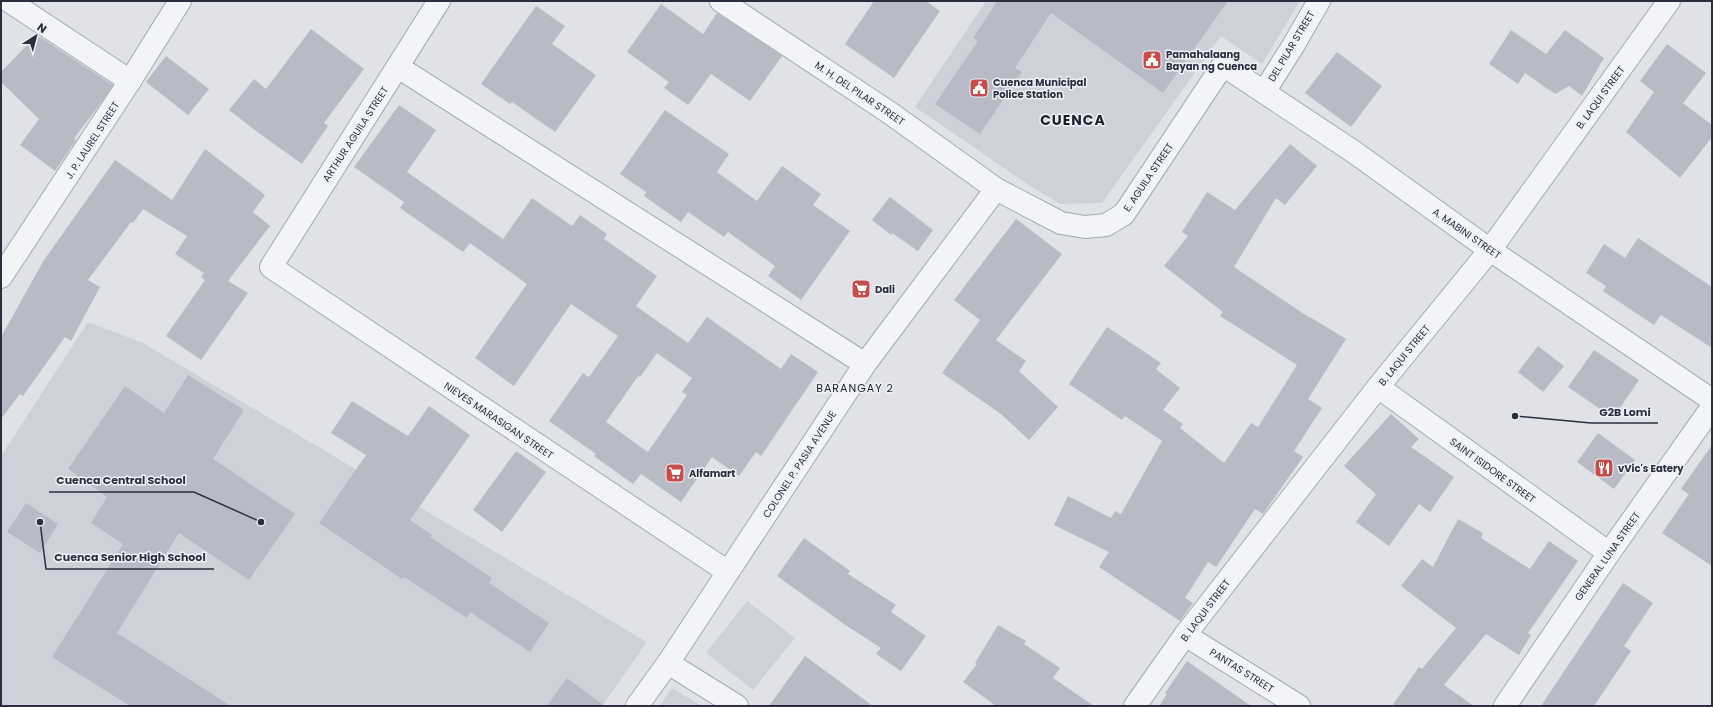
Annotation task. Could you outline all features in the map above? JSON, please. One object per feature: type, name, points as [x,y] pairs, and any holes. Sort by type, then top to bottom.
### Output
[{"type":"street","points":[[9,1],[130,82]]},
{"type":"street","name":"J. P. LAUREL STREET","points":[[1,277],[130,82],[180,1]]},
{"type":"street","name":"ARTHUR AGUILA STREET","points":[[270,267],[439,1]]},
{"type":"street","name":"M. H. DEL PILAR STREET","points":[[721,1],[890,113],[996,189]]},
{"type":"street","name":"DEL PILAR STREET","points":[[1264,92],[1319,1]]},
{"type":"street","name":"B. LAQUI STREET","points":[[1136,706],[1185,635],[1378,387],[1490,250],[1668,1]]},
{"type":"street","name":"E. AGUILA STREET","points":[[996,189],[1061,223],[1085,227],[1106,225],[1124,214],[1223,65]]},
{"type":"street","name":"A. MABINI STREET","points":[[1223,65],[1354,152],[1490,250],[1712,400]]},
{"type":"street","points":[[398,67],[865,364]]},
{"type":"street","name":"COLONEL P. PASIA AVENUE","points":[[637,706],[668,663],[865,364],[996,189]]},
{"type":"street","name":"NIEVES MARASIGAN STREET","points":[[270,267],[728,572]]},
{"type":"street","name":"SAINT ISIDORE STREET","points":[[1378,387],[1609,553]]},
{"type":"street","name":"GENERAL LUNA STREET","points":[[1505,706],[1609,553],[1712,408]]},
{"type":"street","name":"PANTAS STREET","points":[[1185,635],[1299,706]]},
{"type":"street","points":[[668,663],[737,706]]},
{"type":"shaded area","points":[[986,1],[1300,1],[1262,64],[1221,36],[1102,203],[1060,204],[1030,186],[915,107]]},
{"type":"shaded area","points":[[88,322],[143,343],[647,642],[602,706],[1,706],[1,456]]},
{"type":"shaded area","points":[[747,601],[795,638],[753,690],[706,653]]},
{"type":"shaded area","points":[[672,688],[702,706],[660,706]]},
{"type":"building","points":[[874,1],[926,1],[940,11],[894,78],[845,44]]},
{"type":"building","points":[[997,1],[1228,1],[1163,93],[1051,13],[1015,68],[1022,72],[980,134],[935,104],[978,41],[973,38]]},
{"type":"building","points":[[661,4],[703,34],[717,13],[782,56],[750,101],[711,74],[688,105],[664,88],[669,82],[627,52]]},
{"type":"building","points":[[536,6],[565,26],[552,44],[596,75],[555,132],[512,102],[510,104],[481,84]]},
{"type":"building","points":[[311,29],[364,69],[324,123],[328,126],[302,164],[229,110],[254,79],[266,89]]},
{"type":"building","points":[[1511,30],[1546,54],[1565,30],[1604,58],[1582,96],[1569,86],[1555,94],[1525,73],[1518,84],[1489,64]]},
{"type":"building","points":[[37,35],[113,85],[74,138],[76,140],[55,171],[20,145],[39,119],[1,82],[1,72]]},
{"type":"building","points":[[1667,44],[1706,73],[1683,103],[1712,125],[1712,137],[1680,178],[1626,132],[1654,92],[1640,81]]},
{"type":"building","points":[[1337,52],[1382,86],[1351,127],[1305,93]]},
{"type":"building","points":[[166,56],[209,89],[188,115],[146,82]]},
{"type":"building","points":[[399,105],[436,130],[407,172],[503,239],[532,198],[572,226],[580,215],[607,234],[604,239],[657,276],[636,306],[688,343],[707,317],[781,369],[791,354],[818,372],[761,456],[756,452],[739,476],[712,457],[681,502],[641,474],[633,484],[594,456],[596,454],[549,421],[583,373],[589,377],[618,336],[571,304],[514,386],[475,358],[527,284],[470,243],[463,252],[400,208],[404,202],[354,167]],"holes":[[[657,353],[692,378],[682,392],[687,395],[648,452],[606,422],[638,376],[640,377]]]},
{"type":"building","points":[[665,110],[729,154],[717,172],[757,201],[782,166],[821,194],[813,205],[850,231],[801,300],[768,276],[775,266],[728,232],[724,237],[688,212],[681,222],[644,196],[646,192],[620,174]]},
{"type":"building","points":[[1290,144],[1317,166],[1285,205],[1276,198],[1234,267],[1310,318],[1346,339],[1308,399],[1322,408],[1294,451],[1303,457],[1263,514],[1255,509],[1216,567],[1208,562],[1185,598],[1193,603],[1180,621],[1099,567],[1109,552],[1054,525],[1068,496],[1111,518],[1115,511],[1121,514],[1162,441],[1125,416],[1122,420],[1069,384],[1107,327],[1161,363],[1156,369],[1180,388],[1163,410],[1183,424],[1180,428],[1224,463],[1251,423],[1258,427],[1297,365],[1220,316],[1223,312],[1164,266],[1188,236],[1182,232],[1207,192],[1235,210]]},
{"type":"building","points":[[205,149],[265,195],[253,212],[270,226],[228,281],[248,293],[201,360],[166,336],[205,280],[201,277],[204,273],[175,254],[187,236],[143,209],[133,223],[131,222],[88,280],[100,287],[71,341],[65,337],[23,396],[20,394],[1,419],[1,337],[44,260],[115,160],[172,200]]},
{"type":"building","points":[[890,197],[933,230],[918,251],[892,233],[891,235],[872,220]]},
{"type":"building","points":[[1016,219],[1062,254],[996,340],[1026,361],[1019,371],[1058,407],[1029,440],[1001,414],[942,373],[980,320],[954,300]]},
{"type":"building","points":[[1638,238],[1712,287],[1712,348],[1661,315],[1654,325],[1603,291],[1606,286],[1586,273],[1604,244],[1625,258]]},
{"type":"building","points":[[1538,346],[1564,366],[1543,392],[1518,372]]},
{"type":"building","points":[[1594,350],[1639,380],[1613,418],[1568,387]]},
{"type":"building","points":[[188,375],[244,410],[213,459],[295,514],[249,580],[179,533],[117,633],[231,706],[130,706],[52,657],[123,544],[91,523],[107,497],[68,469],[125,386],[164,413]]},
{"type":"building","points":[[352,401],[408,436],[429,406],[470,435],[410,520],[432,535],[430,537],[492,578],[489,583],[549,623],[530,652],[470,612],[467,618],[404,577],[402,579],[319,523],[366,455],[331,433]]},
{"type":"building","points":[[1391,414],[1419,439],[1411,447],[1454,477],[1430,512],[1419,504],[1389,546],[1356,522],[1376,494],[1344,466]]},
{"type":"building","points":[[1598,433],[1635,460],[1614,489],[1577,462]]},
{"type":"building","points":[[1712,445],[1712,566],[1662,533],[1689,494],[1681,489]]},
{"type":"building","points":[[516,451],[546,472],[502,532],[473,510]]},
{"type":"building","points":[[26,503],[58,524],[40,553],[7,532]]},
{"type":"building","points":[[1458,519],[1483,533],[1481,538],[1530,569],[1549,541],[1578,561],[1528,633],[1531,635],[1519,655],[1486,634],[1444,685],[1474,706],[1392,706],[1419,667],[1422,669],[1456,628],[1401,586],[1422,559],[1433,567]]},
{"type":"building","points":[[804,538],[850,571],[848,574],[896,605],[891,612],[926,636],[901,671],[876,654],[881,648],[844,624],[777,576]]},
{"type":"building","points":[[1623,583],[1653,603],[1624,646],[1631,651],[1594,706],[1541,706]]},
{"type":"building","points":[[998,625],[1026,641],[1024,644],[1060,668],[1053,678],[1094,706],[996,706],[963,682],[977,664],[975,663]]},
{"type":"building","points":[[805,656],[873,706],[769,706]]},
{"type":"building","points":[[1187,661],[1251,706],[1159,706],[1167,694],[1165,693]]},
{"type":"building","points":[[567,678],[605,706],[547,706]]},
{"type":"place","name":"Pamahalaang Bayan ng Cuenca","points":[[1152,60]]},
{"type":"place","name":"Cuenca Municipal Police Station","points":[[979,88]]},
{"type":"place","name":"Dali","points":[[861,289]]},
{"type":"place","name":"G2B Lomi","points":[[1515,416]]},
{"type":"place","name":"vVic's Eatery","points":[[1604,468]]},
{"type":"place","name":"Alfamart","points":[[675,473]]},
{"type":"place","name":"Cuenca Senior High School","points":[[40,522]]},
{"type":"place","name":"Cuenca Central School","points":[[261,522]]},
{"type":"district","name":"CUENCA","points":[[1073,120]]},
{"type":"district","name":"BARANGAY 2","points":[[855,388]]}]
